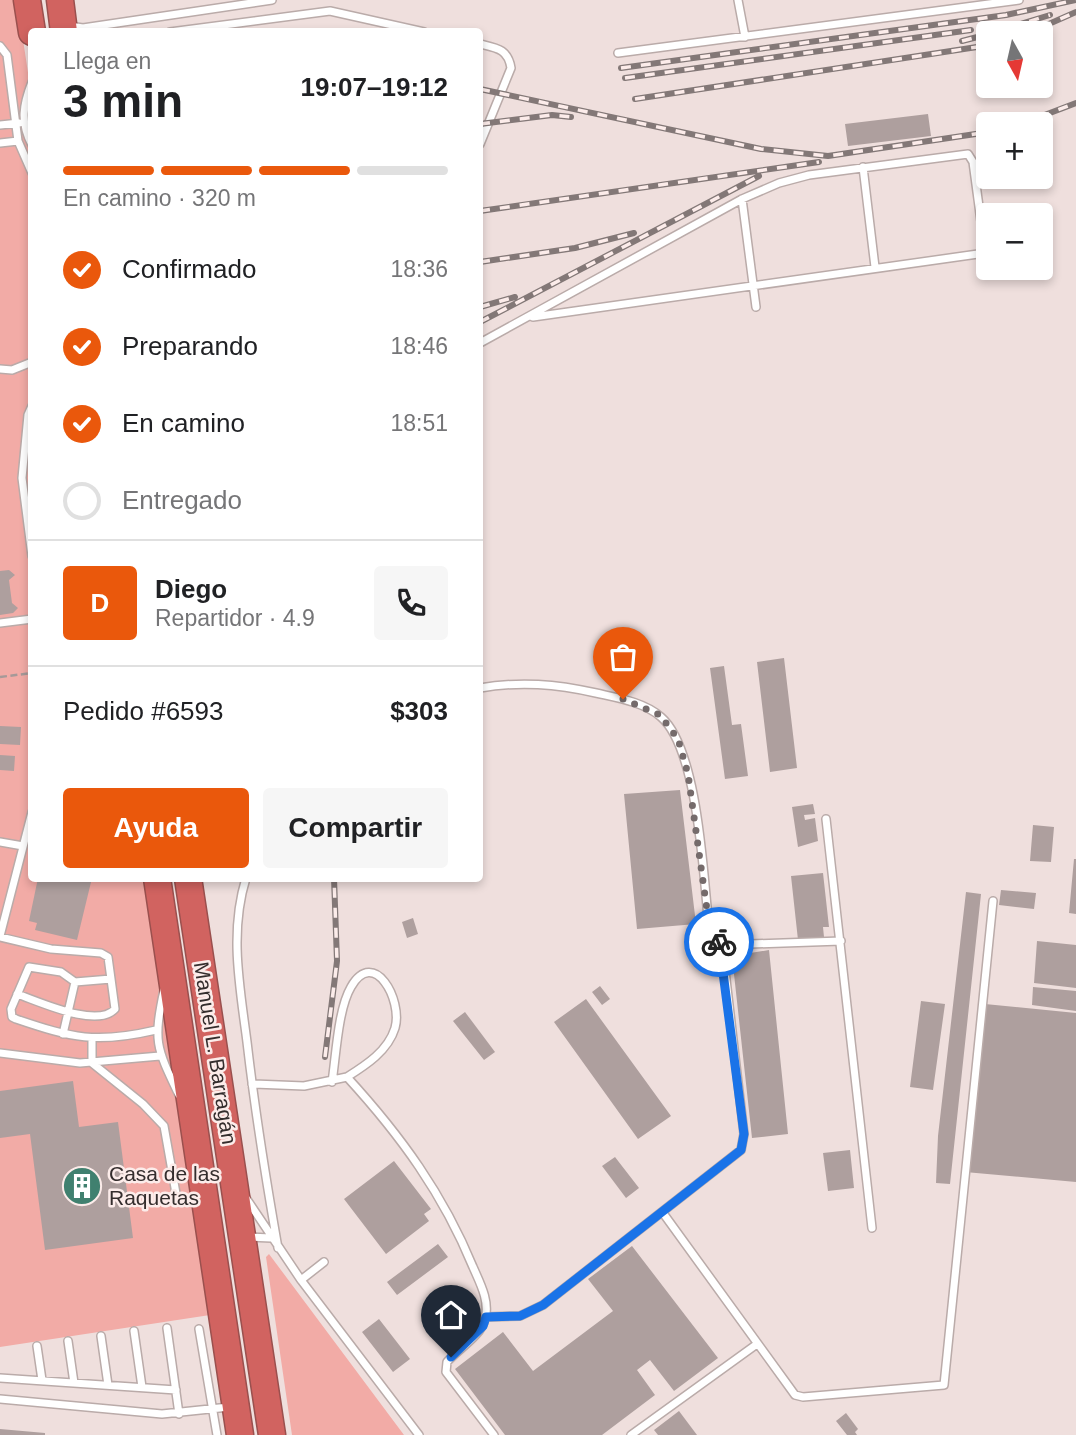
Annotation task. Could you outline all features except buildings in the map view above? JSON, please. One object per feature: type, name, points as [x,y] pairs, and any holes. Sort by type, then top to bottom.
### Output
[{"type":"highway","points":[[27,0],[31,28]]},
{"type":"highway","name":"Manuel L. Barragán","points":[[158,882],[192,1120],[220,1403],[240,1435]]},
{"type":"highway","name":"Manuel L. Barragán","points":[[189,882],[272,1435]]},
{"type":"lane","points":[[62,19],[83,28],[272,0]]},
{"type":"lane","points":[[738,0],[745,37]]},
{"type":"lane","points":[[955,0],[956,10]]},
{"type":"lane","points":[[618,53],[1019,0]]},
{"type":"lane","points":[[200,28],[330,11],[406,28]]},
{"type":"lane","points":[[483,45],[502,49],[509,57],[511,68],[483,137]]},
{"type":"lane","points":[[0,46],[7,55],[18,123],[18,141],[28,164]]},
{"type":"lane","points":[[28,93],[18,123],[28,139]]},
{"type":"lane","points":[[0,125],[18,123]]},
{"type":"lane","points":[[0,144],[18,141]]},
{"type":"lane","points":[[483,341],[742,198],[792,179],[968,154],[973,162],[978,203]]},
{"type":"lane","points":[[863,167],[875,267]]},
{"type":"lane","points":[[742,198],[756,307]]},
{"type":"lane","points":[[529,318],[976,254]]},
{"type":"lane","points":[[0,369],[12,370],[28,364]]},
{"type":"lane","points":[[28,421],[22,478],[28,522]]},
{"type":"lane","points":[[0,623],[28,620]]},
{"type":"lane","points":[[483,688],[528,683],[564,686],[643,706],[660,715],[670,726],[684,755],[708,917],[713,934],[722,946],[744,1143],[730,1162],[533,1311],[514,1317],[486,1317]]},
{"type":"lane","points":[[825,819],[872,1228]]},
{"type":"lane","points":[[17,994],[70,1013],[92,1016],[113,1012],[111,979],[105,954],[51,949],[0,936],[28,828]]},
{"type":"lane","points":[[0,842],[23,846]]},
{"type":"lane","points":[[245,882],[235,928],[252,1084],[278,1248]]},
{"type":"lane","points":[[0,900],[10,897]]},
{"type":"lane","points":[[663,1213],[789,1389],[799,1397],[944,1385],[993,901]]},
{"type":"lane","points":[[722,946],[841,941]]},
{"type":"lane","points":[[169,962],[156,1030],[160,1056],[192,1120]]},
{"type":"lane","points":[[111,979],[75,982],[61,972],[35,966],[25,971],[12,1017],[63,1034],[92,1040],[156,1030]]},
{"type":"lane","points":[[252,1084],[287,1087],[332,1082],[347,1077],[379,1054],[395,1028],[393,993],[385,979],[374,974],[360,977],[349,989],[332,1082]]},
{"type":"lane","points":[[63,1034],[75,982]]},
{"type":"lane","points":[[92,1040],[92,1063]]},
{"type":"lane","points":[[0,1053],[66,1063],[160,1056]]},
{"type":"lane","points":[[92,1063],[143,1104],[164,1126],[177,1199]]},
{"type":"lane","points":[[347,1077],[406,1145],[438,1192],[457,1228],[481,1287],[486,1317],[483,1326],[447,1362],[446,1369],[494,1435]]},
{"type":"lane","points":[[235,1185],[301,1280],[419,1435]]},
{"type":"lane","points":[[244,1238],[271,1238]]},
{"type":"lane","points":[[301,1280],[324,1262]]},
{"type":"lane","points":[[167,1328],[179,1414]]},
{"type":"lane","points":[[199,1329],[220,1403],[216,1435]]},
{"type":"lane","points":[[134,1331],[142,1387]]},
{"type":"lane","points":[[101,1336],[108,1385]]},
{"type":"lane","points":[[68,1341],[74,1383]]},
{"type":"lane","points":[[631,1435],[757,1344]]},
{"type":"lane","points":[[37,1346],[42,1380]]},
{"type":"lane","points":[[0,1378],[176,1390]]},
{"type":"lane","points":[[0,1399],[179,1414],[220,1403]]},
{"type":"path","points":[[0,677],[28,674]]},
{"type":"shaded area","points":[[0,0],[17,0],[28,73],[28,882],[146,882],[210,1315],[0,1347]]},
{"type":"shaded area","points":[[269,1254],[404,1435],[292,1435],[266,1257]]},
{"type":"railway","points":[[621,68],[1006,15],[1076,0]]},
{"type":"railway","points":[[1054,22],[1076,12]]},
{"type":"railway","points":[[1030,21],[1050,15]]},
{"type":"railway","points":[[625,78],[971,30]]},
{"type":"railway","points":[[962,41],[976,37]]},
{"type":"railway","points":[[635,99],[976,47]]},
{"type":"railway","points":[[483,90],[761,149],[828,156],[976,134]]},
{"type":"railway","points":[[1052,112],[1076,103]]},
{"type":"railway","points":[[483,124],[552,115],[571,117]]},
{"type":"railway","points":[[483,211],[819,162]]},
{"type":"railway","points":[[483,320],[759,176]]},
{"type":"railway","points":[[483,262],[575,248],[634,233]]},
{"type":"railway","points":[[483,306],[515,297]]},
{"type":"railway","points":[[325,1057],[337,961],[334,882]]},
{"type":"way so far","points":[[623,699],[660,715],[678,739],[688,774],[710,927],[719,942]]},
{"type":"place","name":"Casa de las Raquetas","points":[[82,1186]]},
{"type":"route","points":[[451,1357],[483,1326],[486,1317],[520,1316],[543,1305],[730,1162],[741,1150],[744,1134],[722,946],[719,942]]}]
